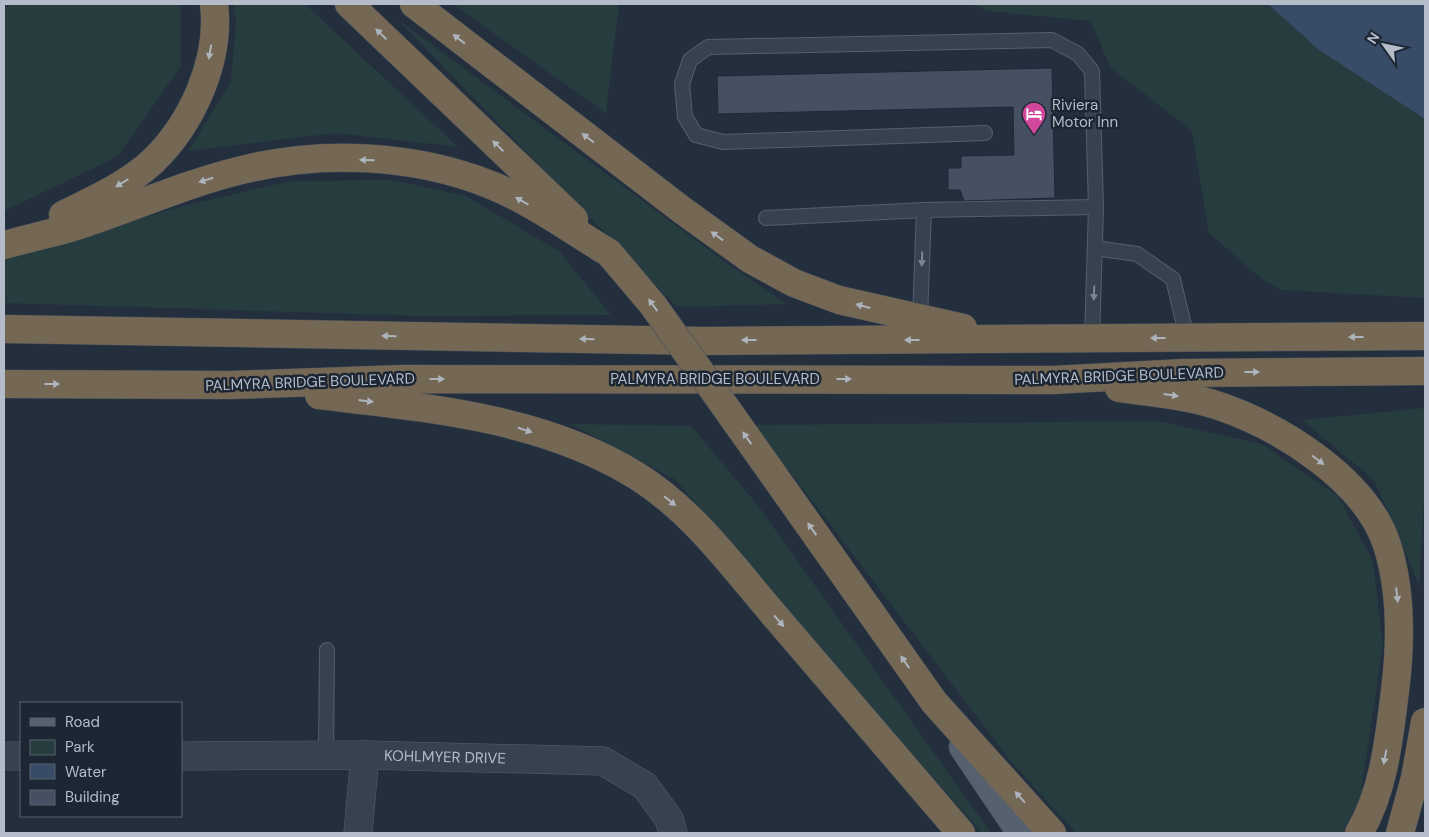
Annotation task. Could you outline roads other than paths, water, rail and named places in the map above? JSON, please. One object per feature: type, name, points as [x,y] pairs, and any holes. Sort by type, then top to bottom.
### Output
[{"type":"highway","points":[[4,244],[100,196],[127,180],[151,163],[169,143],[186,120],[198,95],[208,64],[213,35],[214,4]]},
{"type":"highway","points":[[349,4],[609,253],[653,305],[934,702],[1052,833]]},
{"type":"highway","points":[[414,4],[674,205],[750,259],[817,292],[868,308],[1013,340]]},
{"type":"highway","points":[[4,244],[70,228],[220,176],[275,163],[334,159],[394,161],[470,177],[518,198],[609,253]]},
{"type":"highway","points":[[4,329],[705,341],[1425,336]]},
{"type":"highway","name":"PALMYRA BRIDGE BOULEVARD","points":[[4,384],[231,385],[403,379],[1053,380],[1182,373],[1425,371]]},
{"type":"highway","points":[[1053,380],[1178,396],[1219,406],[1240,414],[1290,441],[1316,458],[1344,482],[1374,519],[1386,543],[1395,574],[1399,638],[1397,679],[1386,756],[1372,806],[1359,833]]},
{"type":"highway","points":[[231,385],[466,414],[502,422],[561,441],[612,463],[638,477],[697,525],[961,833]]},
{"type":"highway","points":[[1400,833],[1415,778],[1425,722]]},
{"type":"main road","points":[[934,702],[1021,833]]},
{"type":"street","name":"KOHLMYER DRIVE","points":[[182,756],[365,755],[602,761],[645,786],[669,819],[673,833]]},
{"type":"street","points":[[358,833],[365,755]]},
{"type":"street","points":[[4,756],[20,756]]},
{"type":"lane","points":[[986,133],[723,142],[696,135],[685,118],[682,84],[690,60],[708,47],[1052,40],[1078,54],[1092,71],[1096,207],[1092,339]]},
{"type":"lane","points":[[766,218],[924,210],[1096,207]]},
{"type":"lane","points":[[920,319],[924,210]]},
{"type":"lane","points":[[1095,248],[1137,254],[1173,279],[1187,338]]},
{"type":"lane","points":[[326,755],[327,650]]},
{"type":"water","points":[[1268,4],[1425,4],[1425,119],[1319,50]]},
{"type":"place","name":"Riviera Motor Inn","points":[[1034,135]]}]
